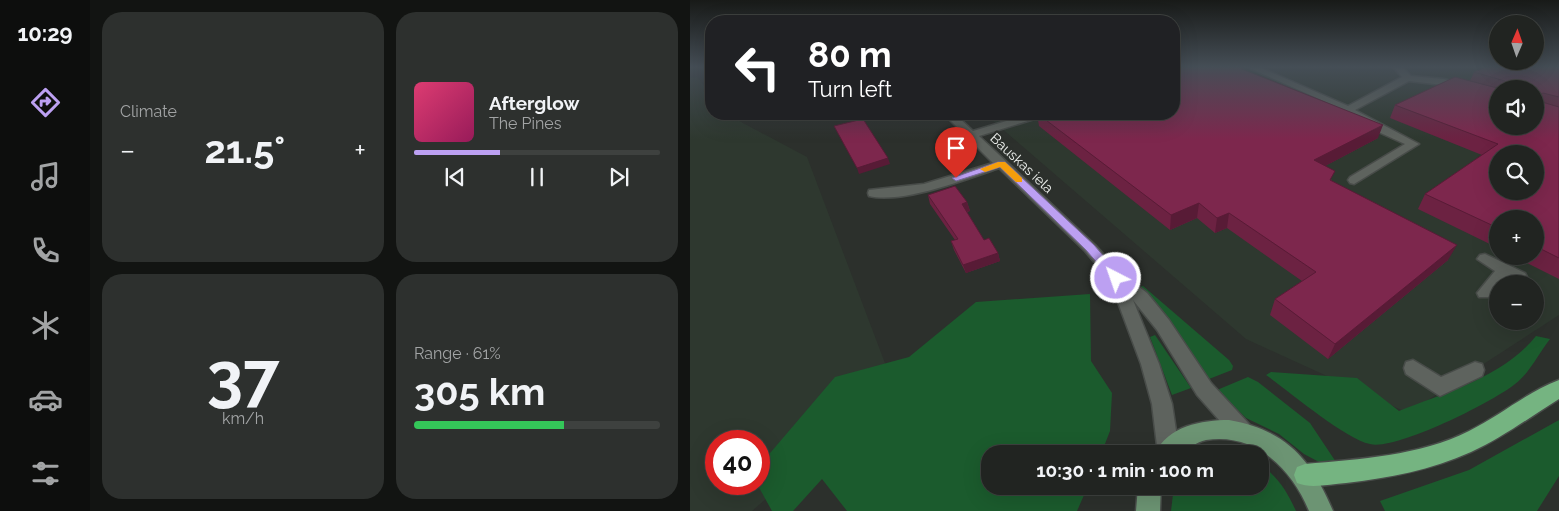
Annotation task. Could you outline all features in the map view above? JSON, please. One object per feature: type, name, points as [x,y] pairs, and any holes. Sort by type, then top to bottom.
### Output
[{"type":"highway","points":[[1305,475],[1356,471],[1411,462],[1448,451],[1468,443],[1559,390]]},
{"type":"main road","points":[[1176,445],[1183,439],[1202,431],[1222,429],[1242,431],[1265,440],[1286,455],[1305,475],[1316,495],[1321,511]]},
{"type":"main road","points":[[1148,511],[1149,495]]},
{"type":"street","points":[[1303,91],[1347,110],[1378,128],[1413,144],[1354,180]]},
{"type":"street","points":[[1347,110],[1384,91]]},
{"type":"street","points":[[1474,91],[1489,95]]},
{"type":"street","name":"Bauskas iela","points":[[954,120],[1090,248],[1116,278]]},
{"type":"street","points":[[971,136],[1021,120]]},
{"type":"street","points":[[874,193],[900,193],[923,189],[1001,164]]},
{"type":"street","points":[[1485,259],[1516,275]]},
{"type":"street","points":[[1485,293],[1505,269]]},
{"type":"street","points":[[1116,278],[1141,298],[1162,325],[1204,389],[1242,431]]},
{"type":"street","points":[[1116,278],[1150,364],[1162,404],[1166,445]]},
{"type":"street","points":[[1413,368],[1440,387],[1475,370]]},
{"type":"shaded area","points":[[690,91],[705,91],[705,120],[737,120],[807,157],[894,387],[752,511],[690,511]]},
{"type":"shaded area","points":[[1180,91],[1489,91],[1489,135],[1544,135],[1544,91],[1559,91],[1559,315],[1544,325],[1544,275],[1489,275],[1489,330],[1536,330],[1408,413],[1246,339],[992,120],[1180,120]]},
{"type":"green space","points":[[1143,286],[1229,360],[1233,366],[1232,370],[1209,379],[1139,287]]},
{"type":"green space","points":[[1090,294],[1091,361],[1112,393],[1110,431],[1105,445],[981,445],[981,495],[1084,495],[1077,511],[847,511],[822,479],[793,511],[772,511],[763,495],[770,495],[770,453],[835,377],[909,357],[976,302]]},
{"type":"green space","points":[[1155,335],[1191,388],[1172,395],[1150,337]]},
{"type":"green space","points":[[1536,336],[1550,339],[1529,369],[1515,384],[1487,402],[1444,423],[1421,433],[1383,444],[1370,444],[1346,433],[1317,414],[1266,375],[1271,372],[1357,378],[1399,411],[1454,390],[1491,373],[1523,350]]},
{"type":"green space","points":[[1248,377],[1258,382],[1310,423],[1338,465],[1319,462],[1304,454],[1279,434],[1246,418],[1217,390]]},
{"type":"green space","points":[[1559,420],[1559,476],[1537,511],[1385,511],[1380,501],[1469,470]]},
{"type":"green space","points":[[1269,472],[1281,485],[1296,511],[1171,511],[1173,495],[1269,495]]},
{"type":"building","points":[[1180,91],[1297,91],[1383,125],[1314,160],[1335,171],[1330,180],[1457,245],[1335,344],[1275,299],[1316,272],[1229,213],[1217,218],[1199,203],[1171,215],[1046,120],[1180,120]]},
{"type":"building","points":[[1425,91],[1489,91],[1489,135],[1544,135],[1544,103],[1559,107],[1559,258],[1544,250],[1544,210],[1489,210],[1489,224],[1425,194],[1489,150],[1489,200],[1544,200],[1544,145],[1497,145],[1498,144],[1395,105]]},
{"type":"building","points":[[1544,91],[1559,91],[1559,97],[1544,93]]},
{"type":"building","points":[[864,120],[888,158],[857,168],[834,126]]},
{"type":"building","points":[[955,186],[967,202],[962,204],[984,240],[989,238],[998,253],[963,265],[951,241],[958,239],[928,195]]},
{"type":"slow traffic","points":[[985,169],[1001,164],[1019,180]]},
{"type":"route","points":[[956,178],[1001,164],[1090,248],[1116,278]]}]
